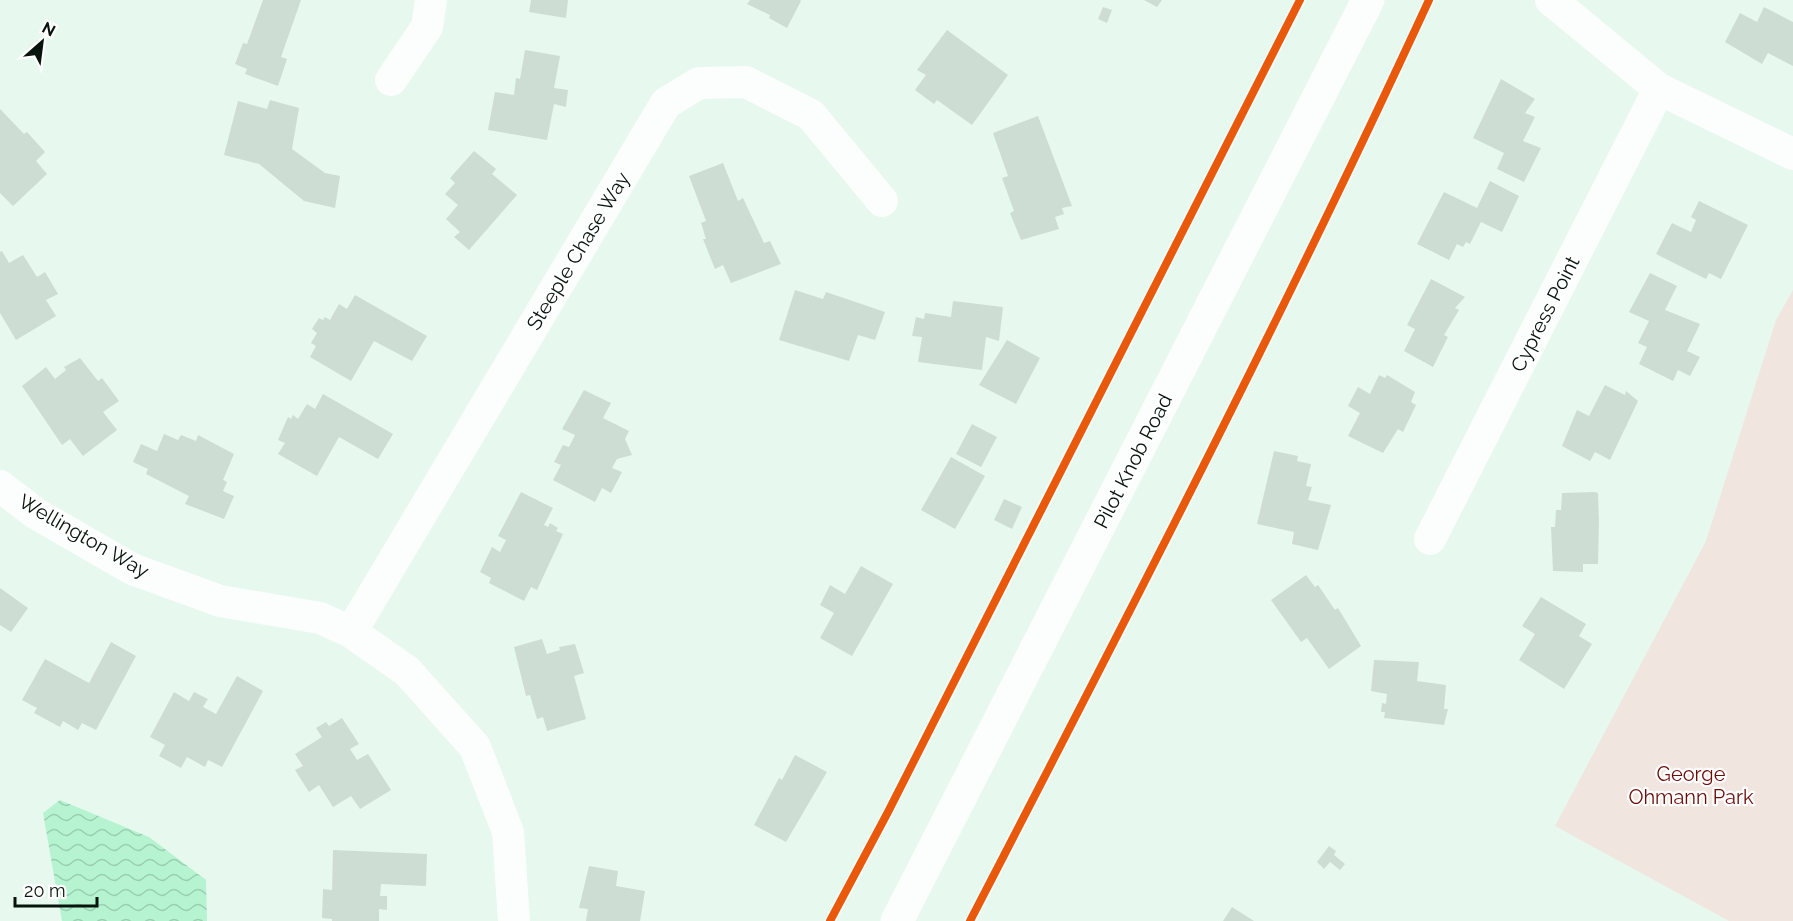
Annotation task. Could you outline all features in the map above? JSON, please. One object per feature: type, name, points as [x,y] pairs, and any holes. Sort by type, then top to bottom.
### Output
[{"type":"main road","name":"Pilot Knob Road","points":[[897,921],[1368,0]]},
{"type":"street","points":[[391,80],[427,27],[431,0]]},
{"type":"street","points":[[1551,0],[1659,88],[1793,154]]},
{"type":"street","name":"Steeple Chase Way","points":[[351,632],[666,104],[699,83],[746,82],[811,115],[882,201]]},
{"type":"street","name":"Cypress Point","points":[[1430,539],[1659,88]]},
{"type":"street","name":"Wellington Way","points":[[0,486],[35,513],[132,569],[220,601],[320,618],[351,632],[407,671],[475,747],[508,832],[514,921]]},
{"type":"green space","name":"George Ohmann Park","points":[[1793,290],[1793,921],[1729,921],[1555,826],[1706,541],[1776,320]]},
{"type":"water","points":[[60,800],[149,837],[206,880],[207,921],[62,921],[43,813]]},
{"type":"building","points":[[263,0],[301,0],[281,57],[287,59],[278,86],[245,74],[247,69],[235,64],[243,43],[247,44]]},
{"type":"building","points":[[531,0],[568,0],[566,18],[529,12]]},
{"type":"building","points":[[750,0],[801,1],[787,28],[769,18],[770,15],[747,4]]},
{"type":"building","points":[[1144,0],[1162,0],[1157,7]]},
{"type":"building","points":[[1103,7],[1112,10],[1107,23],[1098,19]]},
{"type":"building","points":[[1764,7],[1793,22],[1793,66],[1768,53],[1762,64],[1725,42],[1740,13],[1757,22]]},
{"type":"building","points":[[947,30],[1008,75],[972,125],[937,100],[934,104],[915,90],[926,75],[917,70]]},
{"type":"building","points":[[525,50],[560,56],[554,88],[568,90],[566,107],[554,104],[547,140],[488,130],[495,92],[514,95],[516,78],[520,79]]},
{"type":"building","points":[[1501,79],[1535,99],[1525,113],[1535,117],[1523,141],[1541,148],[1524,182],[1497,169],[1504,153],[1473,138]]},
{"type":"building","points":[[270,100],[299,108],[292,149],[325,173],[340,176],[335,208],[304,201],[259,164],[224,155],[238,101],[267,109]]},
{"type":"building","points":[[0,109],[24,134],[27,132],[45,152],[36,161],[47,174],[13,206],[0,193]]},
{"type":"building","points":[[1038,116],[1072,206],[1062,208],[1064,214],[1055,217],[1059,229],[1021,240],[1010,213],[1014,211],[1002,178],[1008,176],[993,133]]},
{"type":"building","points":[[474,151],[496,169],[492,174],[517,195],[469,250],[454,237],[460,232],[446,219],[458,205],[445,194],[455,183],[450,178]]},
{"type":"building","points":[[723,163],[738,201],[743,198],[764,243],[770,241],[781,264],[731,283],[723,265],[715,269],[703,239],[706,239],[701,223],[706,221],[689,176]]},
{"type":"building","points":[[1490,181],[1519,196],[1502,232],[1481,222],[1470,244],[1466,242],[1463,247],[1457,244],[1449,260],[1417,244],[1444,192],[1477,208]]},
{"type":"building","points":[[1699,201],[1748,225],[1721,279],[1709,273],[1706,279],[1656,254],[1672,223],[1691,232],[1696,220],[1691,217]]},
{"type":"building","points":[[2,251],[9,263],[23,255],[37,277],[45,272],[58,294],[46,300],[56,316],[16,340],[0,313],[0,252]]},
{"type":"building","points":[[1650,273],[1677,286],[1665,310],[1700,324],[1687,351],[1700,357],[1690,376],[1678,370],[1673,381],[1639,364],[1647,347],[1638,343],[1649,321],[1629,312]]},
{"type":"building","points":[[1431,279],[1465,297],[1455,308],[1459,310],[1444,335],[1448,337],[1433,367],[1404,351],[1415,329],[1407,325]]},
{"type":"building","points":[[795,290],[823,299],[826,292],[885,312],[875,340],[858,335],[849,361],[779,340]]},
{"type":"building","points":[[355,295],[427,336],[412,361],[374,341],[351,381],[310,357],[316,346],[311,343],[317,333],[312,329],[319,318],[323,320],[325,317],[330,320],[339,304],[347,309]]},
{"type":"building","points":[[953,301],[1003,307],[999,341],[986,337],[982,370],[918,362],[922,337],[912,336],[916,317],[924,319],[925,313],[951,317]]},
{"type":"building","points":[[1007,340],[1040,358],[1016,404],[979,385]]},
{"type":"building","points":[[80,358],[98,381],[102,378],[119,401],[103,412],[117,430],[83,456],[70,439],[62,445],[22,386],[46,367],[55,379],[66,370],[64,367]]},
{"type":"building","points":[[1379,375],[1385,378],[1387,375],[1415,392],[1411,402],[1416,405],[1403,432],[1398,429],[1383,453],[1348,436],[1360,413],[1348,406],[1358,387],[1370,394]]},
{"type":"building","points":[[1605,385],[1625,395],[1626,391],[1638,401],[1610,460],[1595,452],[1590,461],[1562,446],[1577,410],[1589,416]]},
{"type":"building","points":[[584,390],[611,403],[603,418],[629,431],[625,439],[632,455],[617,459],[612,468],[622,472],[611,493],[602,488],[595,502],[553,480],[561,465],[554,462],[563,445],[569,447],[575,435],[562,429]]},
{"type":"building","points":[[323,394],[393,434],[378,459],[339,437],[317,476],[278,454],[285,443],[278,440],[288,417],[291,419],[293,415],[298,419],[307,404],[315,409]]},
{"type":"building","points":[[972,424],[997,437],[981,467],[956,454]]},
{"type":"building","points":[[164,434],[178,440],[181,435],[196,441],[198,435],[234,454],[223,480],[227,482],[223,491],[234,496],[224,519],[185,504],[189,496],[146,474],[148,469],[133,462],[141,444],[157,451]]},
{"type":"building","points":[[1274,451],[1298,456],[1297,461],[1311,464],[1306,486],[1312,487],[1308,500],[1331,505],[1318,550],[1292,544],[1294,532],[1257,524]]},
{"type":"building","points":[[951,457],[985,476],[955,529],[921,510]]},
{"type":"building","points":[[521,492],[553,508],[544,525],[548,527],[550,523],[558,528],[556,531],[563,534],[537,590],[531,587],[524,601],[489,583],[491,578],[480,572],[492,547],[500,552],[506,540],[498,536]]},
{"type":"building","points":[[1562,493],[1598,493],[1598,564],[1583,564],[1583,572],[1553,571],[1551,527],[1555,527],[1556,510],[1561,510]]},
{"type":"building","points":[[1004,499],[1022,507],[1012,529],[994,520]]},
{"type":"building","points":[[861,566],[893,584],[852,656],[820,638],[834,613],[820,605],[830,585],[845,594]]},
{"type":"building","points":[[1306,575],[1315,587],[1318,585],[1335,610],[1338,608],[1361,646],[1329,669],[1307,638],[1301,642],[1271,600]]},
{"type":"building","points":[[0,588],[28,608],[11,632],[0,625]]},
{"type":"building","points":[[1541,597],[1586,624],[1579,636],[1592,644],[1564,689],[1519,660],[1535,634],[1522,626]]},
{"type":"building","points":[[542,639],[547,654],[560,650],[559,647],[575,644],[584,673],[574,676],[586,719],[547,731],[543,717],[537,719],[530,695],[526,696],[514,647]]},
{"type":"building","points":[[111,642],[136,656],[96,730],[82,723],[78,730],[63,721],[60,727],[34,713],[37,708],[22,700],[45,659],[89,683]]},
{"type":"building","points":[[1374,660],[1419,662],[1417,681],[1446,685],[1444,709],[1448,709],[1444,725],[1384,718],[1385,712],[1381,712],[1382,703],[1386,704],[1387,694],[1371,691]]},
{"type":"building","points":[[237,676],[263,691],[222,767],[208,760],[205,767],[187,757],[181,768],[159,756],[165,745],[150,737],[174,692],[189,701],[194,692],[208,699],[203,707],[216,714]]},
{"type":"building","points":[[342,718],[359,744],[350,749],[357,760],[368,754],[391,790],[360,809],[351,796],[333,807],[319,785],[309,792],[295,770],[303,766],[295,754],[322,737],[316,728],[326,722],[329,726]]},
{"type":"building","points":[[795,755],[827,772],[786,842],[754,825],[779,778],[782,780]]},
{"type":"building","points":[[1329,846],[1336,851],[1334,855],[1345,864],[1340,870],[1330,862],[1324,869],[1317,862]]},
{"type":"building","points":[[333,850],[427,854],[426,886],[381,884],[380,896],[387,896],[387,910],[379,909],[379,921],[332,921],[332,919],[322,918],[323,889],[332,890]]},
{"type":"building","points":[[589,866],[618,871],[616,886],[645,891],[640,921],[586,921],[588,909],[579,908]]},
{"type":"building","points":[[1232,907],[1254,921],[1223,921]]},
{"type":"cycle path","points":[[830,921],[888,812],[1300,0]]},
{"type":"cycle path","points":[[970,921],[1147,578],[1262,348],[1429,0]]}]
